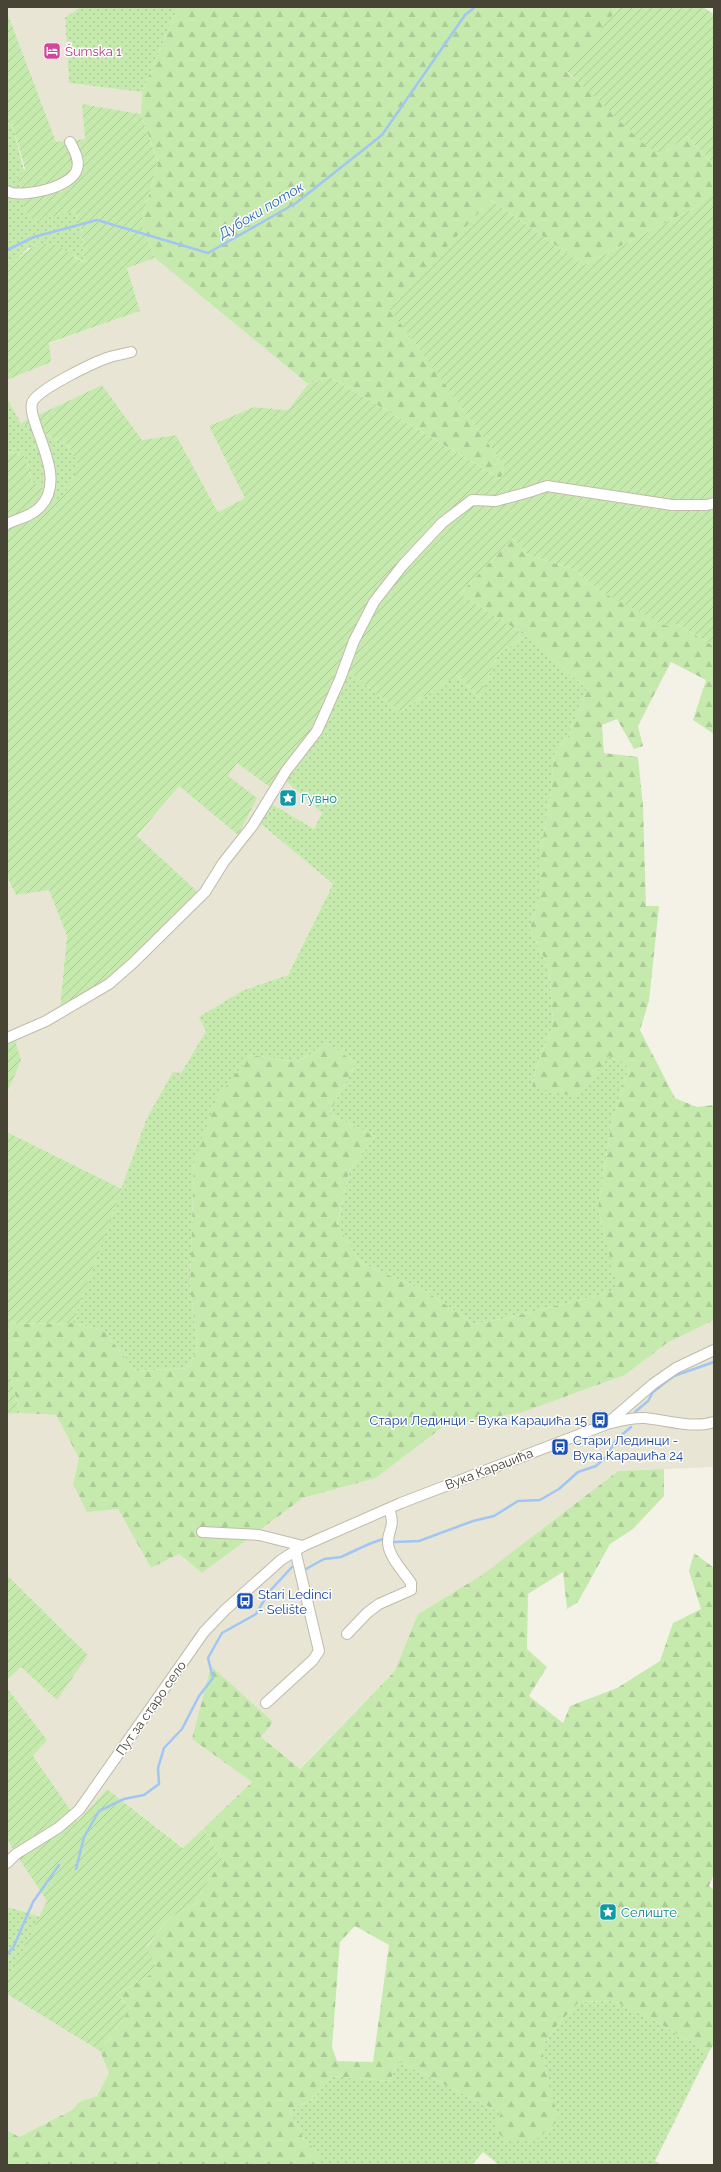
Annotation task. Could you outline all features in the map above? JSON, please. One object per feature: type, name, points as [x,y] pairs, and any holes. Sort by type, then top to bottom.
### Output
[{"type":"street","points":[[7,191],[24,193],[48,189],[69,180],[77,170],[77,158],[70,142]]},
{"type":"street","points":[[7,524],[32,513],[40,507],[46,499],[50,483],[49,463],[32,412],[32,402],[38,394],[87,367],[107,358],[131,352]]},
{"type":"street","points":[[7,1038],[46,1021],[109,984],[133,963],[205,892],[223,863],[253,824],[286,771],[317,731],[340,679],[354,641],[374,602],[418,548],[458,510],[472,500],[496,501],[546,486],[672,505],[707,505],[714,503]]},
{"type":"street","points":[[607,1424],[653,1384],[676,1368],[714,1350]]},
{"type":"street","name":"Вука Караџића","points":[[299,1548],[389,1509],[607,1424],[627,1419],[643,1418],[696,1424],[714,1422]]},
{"type":"street","points":[[347,1634],[379,1604],[411,1590],[411,1583],[389,1550],[388,1541],[392,1527],[392,1518],[389,1509]]},
{"type":"street","points":[[202,1532],[259,1535],[299,1548],[319,1651],[314,1660],[266,1703]]},
{"type":"street","name":"Пут за старо село","points":[[7,1862],[16,1854],[58,1828],[79,1810],[204,1632],[269,1570],[299,1548]]},
{"type":"shaded area","points":[[7,7],[80,7],[65,18],[69,83],[142,92],[141,114],[82,104],[86,139],[56,143],[7,12]]},
{"type":"shaded area","points":[[155,258],[308,384],[288,410],[254,407],[245,498],[218,512],[176,435],[142,440],[102,385],[21,423],[7,398],[7,380],[51,362],[48,344],[140,311],[127,268]]},
{"type":"shaded area","points":[[237,763],[271,788],[279,775],[322,813],[314,829],[272,804],[261,824],[333,884],[288,975],[244,990],[206,1031],[181,1073],[146,1120],[122,1189],[7,1132],[7,1094],[11,1086],[7,1041],[7,877],[16,895],[49,889],[67,936],[59,1017],[200,895],[137,837],[179,786],[238,835],[228,776]]},
{"type":"shaded area","points":[[714,1320],[714,1467],[618,1471],[482,1575],[418,1614],[394,1672],[299,1769],[261,1737],[273,1721],[192,1739],[252,1782],[184,1848],[107,1789],[78,1822],[33,1756],[46,1740],[7,1688],[7,1680],[21,1667],[88,1655],[7,1575],[7,1414],[20,1413],[56,1415],[79,1458],[73,1484],[118,1509],[151,1568],[179,1554],[202,1573],[303,1498],[376,1478],[444,1426],[523,1412],[625,1375],[667,1343]]},
{"type":"shaded area","points":[[7,1839],[47,1901],[41,1917],[10,1907],[7,1909]]},
{"type":"shaded area","points":[[7,1994],[100,2051],[109,2073],[97,2096],[79,2102],[72,2110],[19,2137],[7,2130]]},
{"type":"green space","points":[[80,7],[178,7],[142,92],[69,83],[65,18]]},
{"type":"green space","points":[[178,7],[619,7],[567,72],[662,154],[687,136],[714,165],[714,190],[698,206],[584,265],[491,200],[390,308],[504,465],[501,479],[330,377],[308,384],[155,258],[141,223],[158,163],[141,114],[142,92]]},
{"type":"green space","points":[[619,7],[703,7],[714,14],[714,165],[687,136],[662,154],[646,146],[567,71]]},
{"type":"green space","points":[[7,12],[56,142],[85,139],[82,104],[141,114],[158,163],[141,223],[155,258],[127,268],[140,311],[49,343],[51,362],[7,380],[7,269],[20,256],[40,244],[56,246],[85,263],[81,228],[74,211],[37,221],[25,212],[18,179],[25,169],[12,124],[7,125]]},
{"type":"green space","points":[[12,124],[37,220],[74,211],[81,228],[85,263],[64,250],[28,248],[7,269],[7,125]]},
{"type":"green space","points":[[714,190],[714,646],[677,624],[666,626],[598,590],[576,570],[528,555],[512,538],[460,594],[525,635],[498,655],[479,698],[458,676],[399,711],[339,664],[314,725],[271,788],[237,763],[228,776],[257,798],[238,835],[179,786],[137,836],[201,895],[112,987],[59,1017],[67,936],[49,890],[16,895],[7,877],[7,452],[24,454],[32,481],[59,500],[72,483],[78,464],[68,445],[21,423],[102,385],[142,440],[176,435],[218,512],[245,498],[209,426],[254,407],[288,410],[308,384],[330,377],[501,479],[504,465],[389,308],[491,200],[584,265],[698,206]]},
{"type":"green space","points":[[7,398],[21,423],[68,445],[79,464],[72,483],[59,501],[32,481],[24,454],[7,452]]},
{"type":"green space","points":[[512,538],[528,555],[576,570],[598,590],[677,624],[714,646],[714,734],[693,720],[706,680],[671,662],[638,726],[643,746],[634,749],[617,719],[602,725],[604,753],[638,757],[643,806],[646,906],[659,906],[649,1001],[640,1030],[675,1098],[697,1107],[714,1105],[714,1320],[667,1343],[625,1375],[523,1412],[444,1426],[376,1478],[303,1498],[202,1573],[179,1554],[151,1568],[118,1509],[87,1512],[73,1484],[79,1458],[56,1415],[20,1413],[7,1365],[7,1324],[73,1323],[103,1330],[136,1371],[187,1368],[198,1349],[190,1286],[194,1160],[216,1100],[250,1055],[296,1062],[329,1044],[356,1063],[329,1114],[375,1136],[349,1171],[337,1225],[361,1263],[427,1292],[474,1324],[516,1316],[618,1290],[598,1208],[611,1126],[629,1067],[609,1056],[578,1097],[532,1087],[536,1069],[553,1024],[549,968],[530,929],[541,891],[541,848],[551,792],[554,755],[568,736],[587,689],[525,635],[460,594]]},
{"type":"green space","points":[[525,635],[587,689],[568,736],[554,755],[551,792],[541,848],[541,891],[530,929],[549,968],[553,1024],[536,1069],[532,1087],[609,1056],[629,1067],[611,1126],[598,1208],[619,1290],[516,1316],[474,1324],[427,1292],[361,1263],[337,1226],[349,1171],[375,1136],[329,1114],[356,1063],[329,1044],[296,1062],[250,1055],[194,1160],[190,1286],[198,1349],[187,1368],[136,1371],[103,1330],[73,1323],[146,1120],[173,1072],[181,1073],[206,1031],[199,1017],[244,990],[288,975],[333,884],[261,824],[272,804],[314,829],[322,813],[279,775],[314,725],[339,664],[399,711],[458,676],[479,698],[498,655]]},
{"type":"green space","points":[[14,1037],[21,1060],[7,1094],[7,1041]]},
{"type":"green space","points":[[7,1132],[122,1189],[73,1323],[7,1324]]},
{"type":"green space","points":[[7,1365],[20,1413],[7,1414]]},
{"type":"green space","points":[[664,1469],[664,1496],[633,1529],[610,1544],[578,1602],[567,1609],[563,1572],[528,1594],[527,1649],[547,1667],[529,1696],[563,1723],[570,1706],[617,1688],[660,1661],[673,1623],[701,1609],[689,1571],[694,1553],[714,1568],[714,1874],[709,1886],[714,1890],[714,2044],[709,2052],[648,2017],[614,2001],[579,2002],[558,2024],[542,2047],[548,2082],[559,2120],[537,2139],[508,2141],[494,2130],[501,2113],[398,2061],[390,2081],[332,2076],[312,2100],[289,2110],[303,2138],[320,2154],[320,2165],[7,2165],[7,2130],[19,2137],[72,2110],[79,2102],[97,2096],[109,2073],[100,2051],[131,2008],[116,1995],[158,1970],[146,1948],[168,1919],[195,1904],[222,1858],[203,1829],[252,1782],[192,1739],[211,1666],[273,1722],[261,1737],[300,1769],[394,1672],[418,1614],[482,1575],[618,1471]],"holes":[[[355,1926],[389,1945],[373,2062],[337,2061],[332,2047],[340,1942]]]},
{"type":"green space","points":[[7,1575],[88,1655],[57,1700],[21,1667],[7,1680]]},
{"type":"green space","points":[[7,1688],[47,1740],[33,1756],[78,1821],[107,1789],[183,1848],[203,1829],[222,1858],[195,1904],[168,1919],[146,1947],[158,1970],[116,1995],[131,2008],[100,2051],[7,1994],[7,1981],[47,1901],[7,1839]]},
{"type":"green space","points":[[9,1907],[41,1917],[7,1981],[7,1909]]},
{"type":"green space","points":[[614,2001],[648,2017],[709,2052],[655,2161],[662,2165],[499,2165],[483,2152],[472,2165],[320,2165],[320,2154],[303,2138],[289,2110],[312,2100],[332,2076],[390,2081],[398,2061],[501,2113],[548,2082],[542,2047],[558,2024],[579,2002]]},
{"type":"waterway","name":"Дубоки поток","points":[[7,250],[34,237],[97,220],[208,253],[296,203],[382,135],[465,15],[475,7]]},
{"type":"waterway","points":[[635,1412],[648,1401],[653,1392],[674,1376],[714,1362]]},
{"type":"waterway","points":[[395,1542],[419,1541],[473,1521],[494,1516],[518,1501],[540,1500],[559,1489],[578,1472],[596,1466],[606,1457],[616,1440],[631,1427]]},
{"type":"waterway","points":[[306,1569],[324,1559],[341,1557],[383,1539]]},
{"type":"waterway","points":[[76,1869],[84,1837],[99,1811],[124,1799],[144,1795],[159,1784],[158,1768],[164,1748],[182,1729],[199,1696],[213,1678],[208,1658],[222,1633],[256,1614],[269,1592],[292,1567]]},
{"type":"waterway","points":[[7,1954],[13,1948],[33,1902],[59,1865]]},
{"type":"place","name":"Šumska 1","points":[[52,51]]},
{"type":"place","name":"Гувно","points":[[288,798]]},
{"type":"place","name":"Стари Лединци - Вука Караџића 15","points":[[600,1420]]},
{"type":"place","name":"Стари Лединци - Вука Караџића 24","points":[[560,1447]]},
{"type":"place","name":"Stari Ledinci - Selište","points":[[245,1601]]},
{"type":"place","name":"Селиште","points":[[608,1912]]}]
